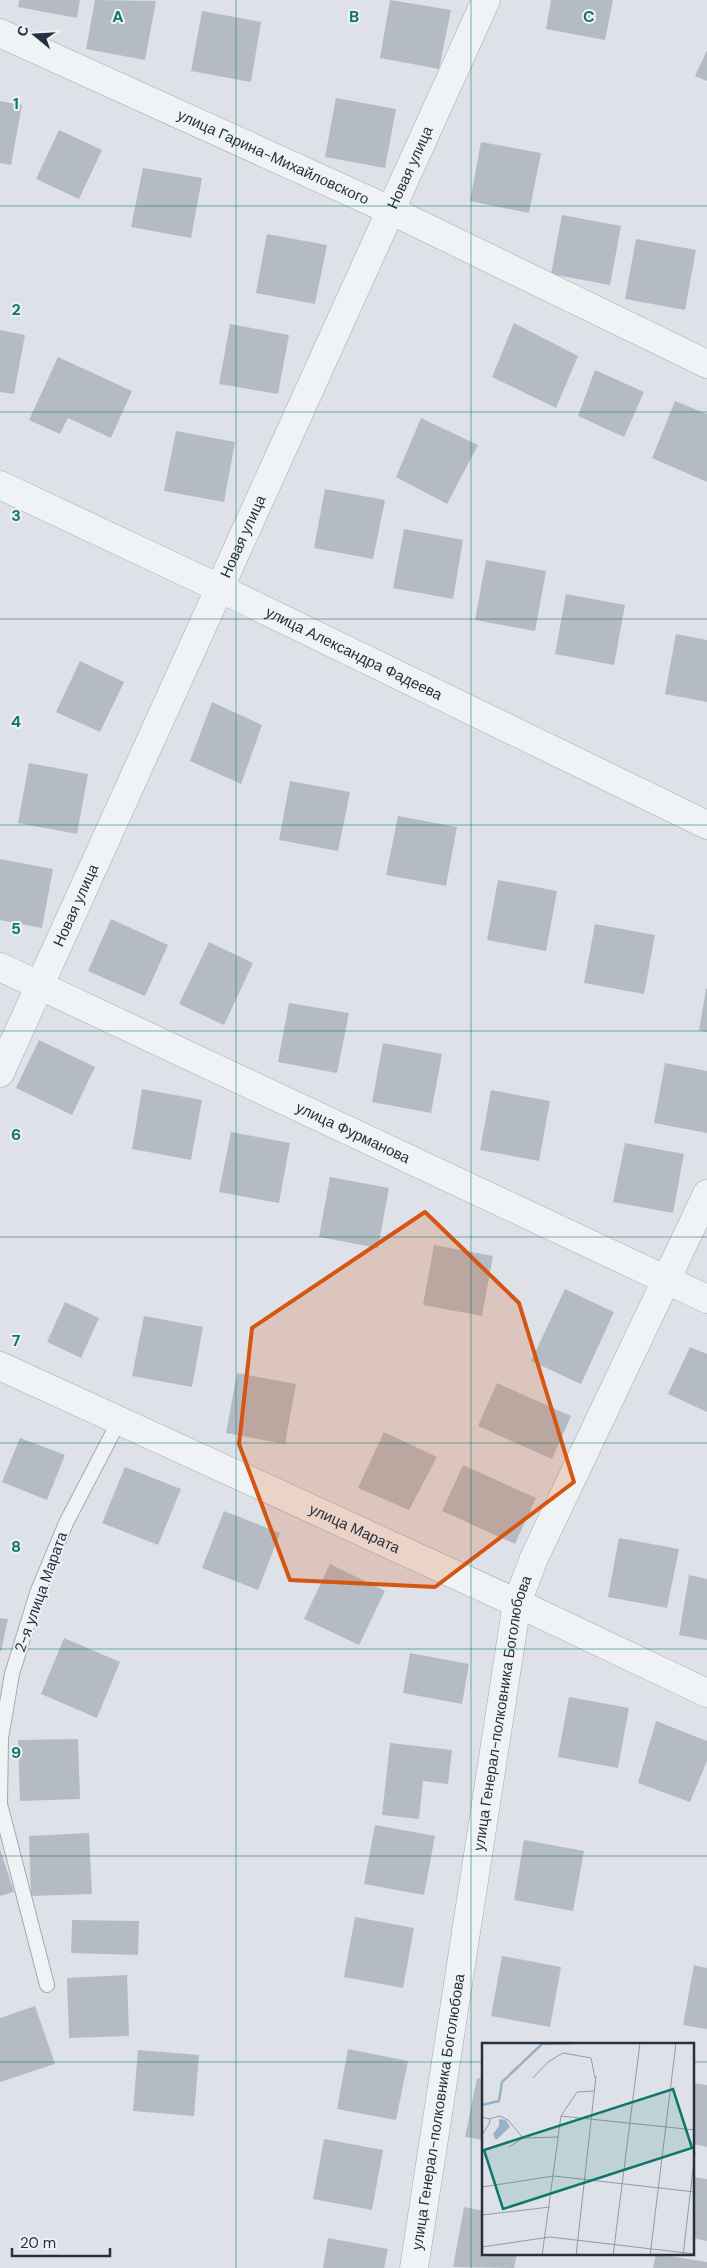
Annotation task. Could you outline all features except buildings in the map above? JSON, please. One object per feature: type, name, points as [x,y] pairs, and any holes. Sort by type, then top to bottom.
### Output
[{"type":"street","name":"Новая улица","points":[[0,1073],[218,588],[392,211],[486,0]]},
{"type":"street","name":"улица Гарина-Михайловского","points":[[0,33],[392,211],[707,364]]},
{"type":"street","name":"улица Александра Фадеева","points":[[0,485],[218,588],[707,825]]},
{"type":"street","name":"улица Фурманова","points":[[0,967],[665,1281],[707,1299]]},
{"type":"street","name":"улица Генерал-полковника Боголюбова","points":[[414,2268],[517,1603],[534,1558],[707,1194]]},
{"type":"street","name":"улица Марата","points":[[0,1366],[517,1603],[707,1693]]},
{"type":"lane","name":"2-я улица Марата","points":[[47,1985],[0,1804],[1,1738],[12,1674],[37,1592],[66,1524],[119,1421]]},
{"type":"highlighted area","points":[[425,1212],[519,1303],[574,1482],[435,1587],[290,1580],[239,1444],[252,1328]]}]
